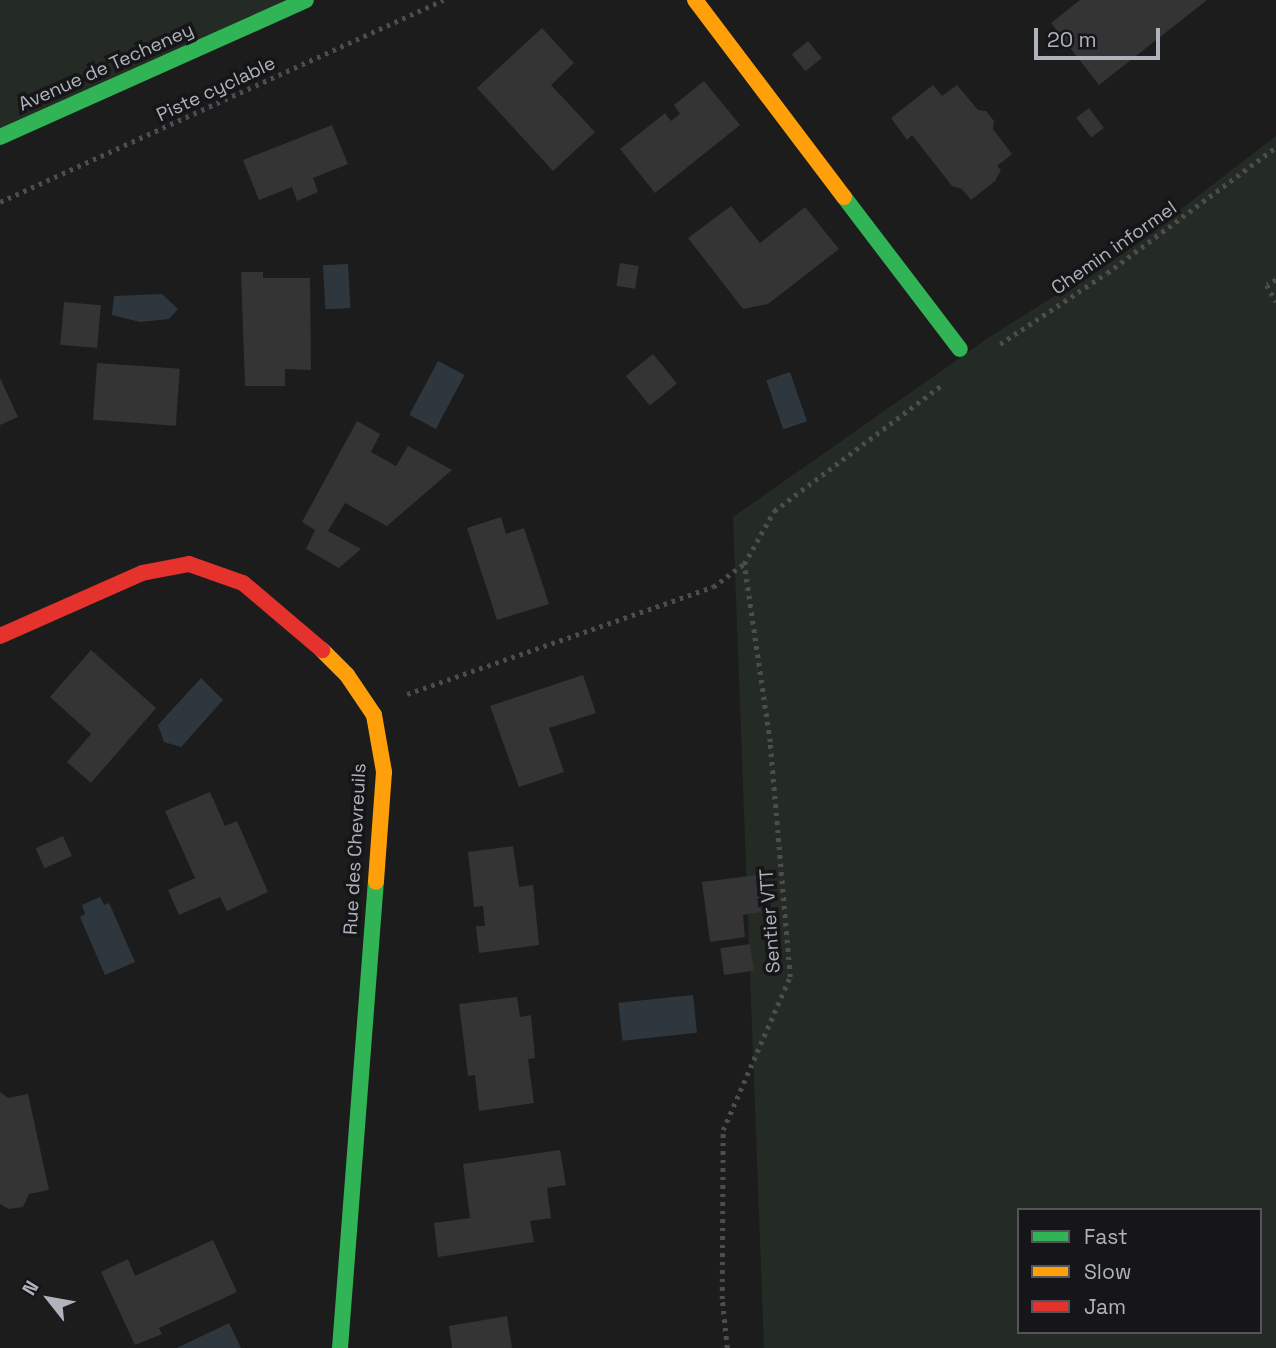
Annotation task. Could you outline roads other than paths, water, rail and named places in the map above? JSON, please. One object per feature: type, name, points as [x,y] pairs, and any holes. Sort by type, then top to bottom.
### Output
[{"type":"street","name":"Avenue de Techeney","points":[[0,137],[306,0]]},
{"type":"street","points":[[695,0],[960,349]]},
{"type":"street","name":"Rue des Chevreuils","points":[[0,636],[142,573],[189,564],[243,583],[291,620],[347,676],[374,715],[384,772],[340,1348]]}]
